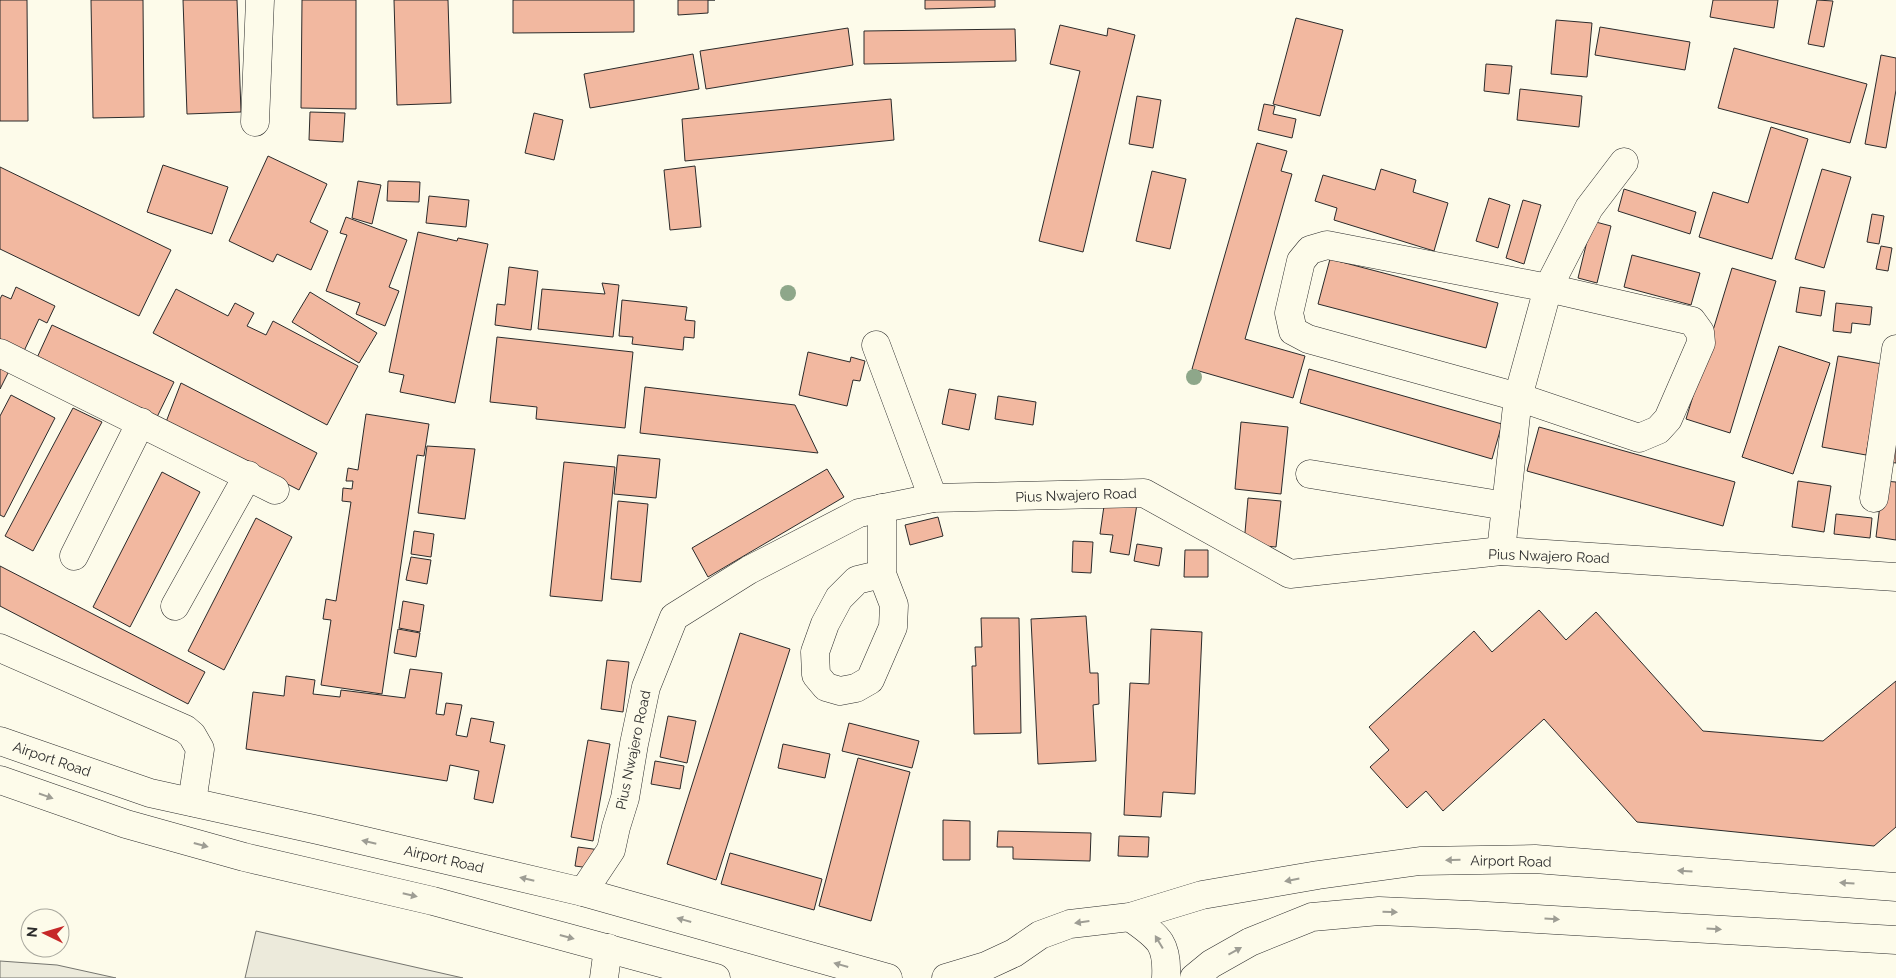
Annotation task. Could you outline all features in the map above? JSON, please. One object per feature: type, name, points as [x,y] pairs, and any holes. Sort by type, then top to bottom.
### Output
[{"type":"main road","points":[[255,122],[260,0]]},
{"type":"main road","points":[[1501,551],[1518,398],[1548,288],[1589,208],[1624,162]]},
{"type":"main road","points":[[1327,245],[1548,288],[1692,321],[1700,332],[1701,343],[1668,419],[1658,430],[1639,438],[1518,398],[1308,339],[1293,331],[1289,313],[1301,261],[1310,250],[1327,245]]},
{"type":"main road","points":[[876,345],[933,498]]},
{"type":"main road","points":[[1874,498],[1896,350]]},
{"type":"main road","points":[[0,353],[275,490]]},
{"type":"main road","points":[[74,556],[140,422]]},
{"type":"main road","points":[[1310,474],[1506,506]]},
{"type":"main road","points":[[175,606],[248,475]]},
{"type":"main road","name":"Pius Nwajero Road","points":[[583,892],[611,850],[625,798],[646,687],[674,617],[749,570],[859,512],[933,498],[1144,494],[1290,574],[1501,551],[1896,577]]},
{"type":"main road","points":[[882,508],[882,574]]},
{"type":"main road","points":[[0,648],[184,729],[192,735],[200,749],[192,802]]},
{"type":"main road","name":"Airport Road","points":[[0,740],[150,793],[583,892],[888,978]]},
{"type":"main road","points":[[0,780],[126,824],[244,857],[433,901],[716,978]]},
{"type":"main road","name":"Airport Road","points":[[1014,953],[1040,935],[1070,924],[1130,917],[1202,895],[1420,860],[1535,859],[1896,887]]},
{"type":"main road","points":[[1194,978],[1211,964],[1250,942],[1312,917],[1379,911],[1470,914],[1896,940]]},
{"type":"main road","points":[[1130,917],[1159,938],[1167,959],[1166,978]]},
{"type":"main road","points":[[604,978],[608,948]]},
{"type":"main road","points":[[946,978],[986,966],[1014,953]]},
{"type":"main road","points":[[1004,978],[1014,953]]},
{"type":"shaded area","points":[[256,931],[463,978],[245,978]]},
{"type":"shaded area","points":[[0,961],[57,965],[116,978],[0,978]]},
{"type":"building","points":[[0,0],[27,0],[28,121],[0,121]]},
{"type":"building","points":[[91,0],[143,0],[144,117],[93,118]]},
{"type":"building","points":[[183,0],[237,0],[241,112],[187,114]]},
{"type":"building","points":[[302,0],[356,0],[356,109],[301,108]]},
{"type":"building","points":[[394,0],[448,0],[451,103],[397,105]]},
{"type":"building","points":[[513,0],[634,0],[634,32],[513,33]]},
{"type":"building","points":[[678,0],[708,0],[708,13],[678,15]]},
{"type":"building","points":[[925,0],[995,0],[995,7],[925,9]]},
{"type":"building","points":[[1713,0],[1778,0],[1774,28],[1710,17]]},
{"type":"building","points":[[1817,0],[1833,1],[1824,47],[1808,44]]},
{"type":"building","points":[[1296,18],[1343,30],[1320,116],[1273,104]]},
{"type":"building","points":[[1556,20],[1592,23],[1587,77],[1551,74]]},
{"type":"building","points":[[1060,25],[1107,36],[1108,28],[1135,35],[1083,252],[1039,241],[1080,71],[1050,64]]},
{"type":"building","points":[[1600,27],[1690,42],[1685,70],[1595,55]]},
{"type":"building","points":[[848,28],[853,65],[706,89],[700,51]]},
{"type":"building","points":[[1015,29],[1016,61],[864,64],[864,31]]},
{"type":"building","points":[[1734,48],[1867,84],[1850,143],[1718,108]]},
{"type":"building","points":[[693,54],[699,89],[590,108],[584,74]]},
{"type":"building","points":[[1881,55],[1896,58],[1896,90],[1886,148],[1865,144]]},
{"type":"building","points":[[1486,64],[1512,66],[1509,94],[1484,91]]},
{"type":"building","points":[[1520,89],[1582,96],[1579,127],[1517,120]]},
{"type":"building","points":[[1137,96],[1161,100],[1153,148],[1129,144]]},
{"type":"building","points":[[891,99],[894,140],[685,161],[682,119]]},
{"type":"building","points":[[1264,104],[1275,106],[1273,114],[1296,119],[1292,138],[1258,130]]},
{"type":"building","points":[[310,112],[345,113],[343,142],[309,140]]},
{"type":"building","points":[[534,113],[563,120],[554,160],[525,153]]},
{"type":"building","points":[[1771,127],[1808,139],[1772,259],[1699,237],[1713,192],[1748,203]]},
{"type":"building","points":[[1257,143],[1287,151],[1281,171],[1292,174],[1245,339],[1305,356],[1293,398],[1192,369]]},
{"type":"building","points":[[268,156],[327,184],[310,222],[328,231],[311,270],[277,254],[273,262],[229,241]]},
{"type":"building","points":[[163,165],[228,187],[212,234],[147,212]]},
{"type":"building","points":[[695,166],[701,227],[670,230],[664,170]]},
{"type":"building","points":[[0,167],[171,250],[139,316],[0,249]]},
{"type":"building","points":[[1381,169],[1416,180],[1413,192],[1448,203],[1434,251],[1334,220],[1337,208],[1315,201],[1323,175],[1375,190]]},
{"type":"building","points":[[1822,169],[1851,177],[1824,268],[1795,259]]},
{"type":"building","points":[[1152,171],[1186,179],[1170,249],[1136,241]]},
{"type":"building","points":[[358,181],[381,185],[372,224],[352,218]]},
{"type":"building","points":[[388,181],[420,182],[419,202],[387,201]]},
{"type":"building","points":[[1624,189],[1696,212],[1690,234],[1618,211]]},
{"type":"building","points":[[429,196],[469,200],[466,227],[426,223]]},
{"type":"building","points":[[1489,198],[1510,205],[1498,248],[1476,241]]},
{"type":"building","points":[[1523,200],[1541,205],[1524,264],[1506,258]]},
{"type":"building","points":[[1872,214],[1884,216],[1879,244],[1867,242]]},
{"type":"building","points":[[346,217],[407,240],[389,287],[399,291],[385,326],[356,314],[360,303],[326,291],[347,235],[340,233]]},
{"type":"building","points":[[1592,221],[1611,226],[1597,283],[1578,278]]},
{"type":"building","points":[[418,232],[457,241],[458,238],[488,244],[455,403],[400,392],[404,375],[389,372]]},
{"type":"building","points":[[1881,246],[1892,248],[1888,271],[1876,269]]},
{"type":"building","points":[[1632,255],[1700,273],[1691,305],[1624,287]]},
{"type":"building","points":[[1330,259],[1498,303],[1486,348],[1318,304]]},
{"type":"building","points":[[509,267],[538,271],[531,330],[495,325],[497,304],[505,305]]},
{"type":"building","points":[[1732,268],[1776,281],[1730,433],[1686,419]]},
{"type":"building","points":[[602,283],[619,285],[613,337],[538,329],[542,289],[605,294]]},
{"type":"building","points":[[16,287],[55,306],[47,323],[39,319],[24,351],[0,339],[0,299],[2,295],[11,299]]},
{"type":"building","points":[[1800,287],[1825,291],[1821,316],[1796,312]]},
{"type":"building","points":[[176,289],[228,316],[235,303],[254,313],[247,326],[266,335],[273,321],[358,366],[327,425],[153,333]]},
{"type":"building","points":[[310,292],[377,333],[359,363],[292,322]]},
{"type":"building","points":[[622,300],[687,307],[685,320],[695,321],[694,338],[684,337],[683,350],[632,344],[633,337],[619,336]]},
{"type":"building","points":[[1836,303],[1872,307],[1870,325],[1852,323],[1851,333],[1833,331]]},
{"type":"building","points":[[52,325],[174,382],[157,417],[36,360]]},
{"type":"building","points":[[497,337],[633,352],[625,428],[536,419],[537,407],[490,402]]},
{"type":"building","points":[[1779,346],[1830,363],[1793,474],[1742,457]]},
{"type":"building","points":[[808,352],[850,362],[851,357],[865,361],[860,381],[853,380],[847,406],[799,395]]},
{"type":"building","points":[[1838,356],[1882,364],[1866,455],[1822,447]]},
{"type":"building","points":[[0,366],[9,371],[0,389]]},
{"type":"building","points":[[1309,369],[1502,424],[1492,459],[1300,403]]},
{"type":"building","points":[[181,383],[317,453],[299,490],[166,422]]},
{"type":"building","points":[[645,387],[795,405],[818,453],[640,433]]},
{"type":"building","points":[[949,389],[976,394],[969,430],[942,424]]},
{"type":"building","points":[[11,395],[55,418],[4,517],[0,515],[0,416]]},
{"type":"building","points":[[998,396],[1036,402],[1033,425],[995,419]]},
{"type":"building","points":[[73,408],[102,422],[33,551],[5,536]]},
{"type":"building","points":[[366,414],[429,424],[424,456],[417,455],[382,694],[321,685],[331,620],[323,619],[326,599],[336,601],[351,502],[342,501],[343,488],[352,489],[353,481],[346,481],[348,468],[358,470]]},
{"type":"building","points":[[1241,422],[1288,427],[1281,494],[1235,489]]},
{"type":"building","points":[[1539,427],[1735,482],[1723,526],[1527,471]]},
{"type":"building","points":[[1889,444],[1896,445],[1896,463],[1887,462]]},
{"type":"building","points":[[427,446],[475,449],[465,519],[418,513]]},
{"type":"building","points":[[618,455],[660,459],[656,498],[614,494]]},
{"type":"building","points":[[564,462],[615,467],[602,601],[550,596]]},
{"type":"building","points":[[827,469],[844,497],[708,577],[692,548]]},
{"type":"building","points":[[162,472],[200,492],[130,627],[93,607]]},
{"type":"building","points":[[1798,481],[1831,486],[1824,532],[1792,527]]},
{"type":"building","points":[[1883,481],[1896,482],[1896,540],[1876,537]]},
{"type":"building","points":[[1248,498],[1281,501],[1276,547],[1244,544]]},
{"type":"building","points":[[1105,499],[1137,504],[1129,555],[1110,552],[1113,535],[1100,534]]},
{"type":"building","points":[[618,501],[648,504],[641,582],[611,579]]},
{"type":"building","points":[[1836,514],[1872,518],[1870,538],[1834,534]]},
{"type":"building","points":[[938,517],[943,536],[910,545],[905,525]]},
{"type":"building","points":[[256,518],[292,537],[224,670],[188,651]]},
{"type":"building","points":[[414,531],[434,534],[431,557],[411,554]]},
{"type":"building","points":[[1073,541],[1093,542],[1091,573],[1072,572]]},
{"type":"building","points":[[1137,544],[1162,548],[1159,566],[1134,561]]},
{"type":"building","points":[[1185,550],[1208,550],[1208,577],[1184,577]]},
{"type":"building","points":[[411,557],[431,560],[427,584],[406,580]]},
{"type":"building","points":[[0,566],[205,672],[188,704],[0,606]]},
{"type":"building","points":[[403,601],[424,605],[420,632],[399,628]]},
{"type":"building","points":[[1539,610],[1566,640],[1596,612],[1703,731],[1823,741],[1896,681],[1896,827],[1874,846],[1637,822],[1544,719],[1443,811],[1426,791],[1407,808],[1370,767],[1389,750],[1369,727],[1474,631],[1492,652]]},
{"type":"building","points":[[1086,616],[1090,673],[1098,673],[1099,704],[1093,705],[1096,761],[1038,764],[1031,619]]},
{"type":"building","points":[[981,618],[1019,618],[1021,733],[974,734],[972,666],[976,666],[975,647],[982,647]]},
{"type":"building","points":[[398,629],[420,633],[416,657],[394,653]]},
{"type":"building","points":[[1151,629],[1202,632],[1195,794],[1163,792],[1161,817],[1124,815],[1130,683],[1149,684]]},
{"type":"building","points":[[740,633],[790,649],[716,880],[667,864]]},
{"type":"building","points":[[607,660],[629,662],[623,712],[601,709]]},
{"type":"building","points":[[410,669],[442,673],[436,714],[444,715],[446,703],[462,705],[456,735],[467,737],[471,718],[494,722],[490,742],[505,745],[493,803],[474,799],[479,771],[450,765],[447,781],[246,749],[253,692],[284,696],[286,676],[315,680],[313,694],[340,697],[341,690],[405,698]]},
{"type":"building","points":[[668,716],[696,721],[687,763],[660,757]]},
{"type":"building","points":[[849,723],[919,741],[912,768],[842,751]]},
{"type":"building","points":[[588,740],[610,744],[593,841],[571,837]]},
{"type":"building","points":[[783,744],[830,754],[825,778],[778,768]]},
{"type":"building","points":[[858,758],[910,772],[871,921],[819,906]]},
{"type":"building","points":[[655,761],[684,766],[680,789],[651,784]]},
{"type":"building","points":[[943,820],[970,821],[970,860],[943,860]]},
{"type":"building","points":[[998,831],[1091,833],[1090,861],[1013,859],[1013,847],[997,847]]},
{"type":"building","points":[[1119,836],[1149,837],[1148,857],[1118,856]]},
{"type":"building","points":[[578,847],[600,850],[597,869],[575,866]]},
{"type":"building","points":[[730,853],[822,879],[814,910],[721,884]]}]
